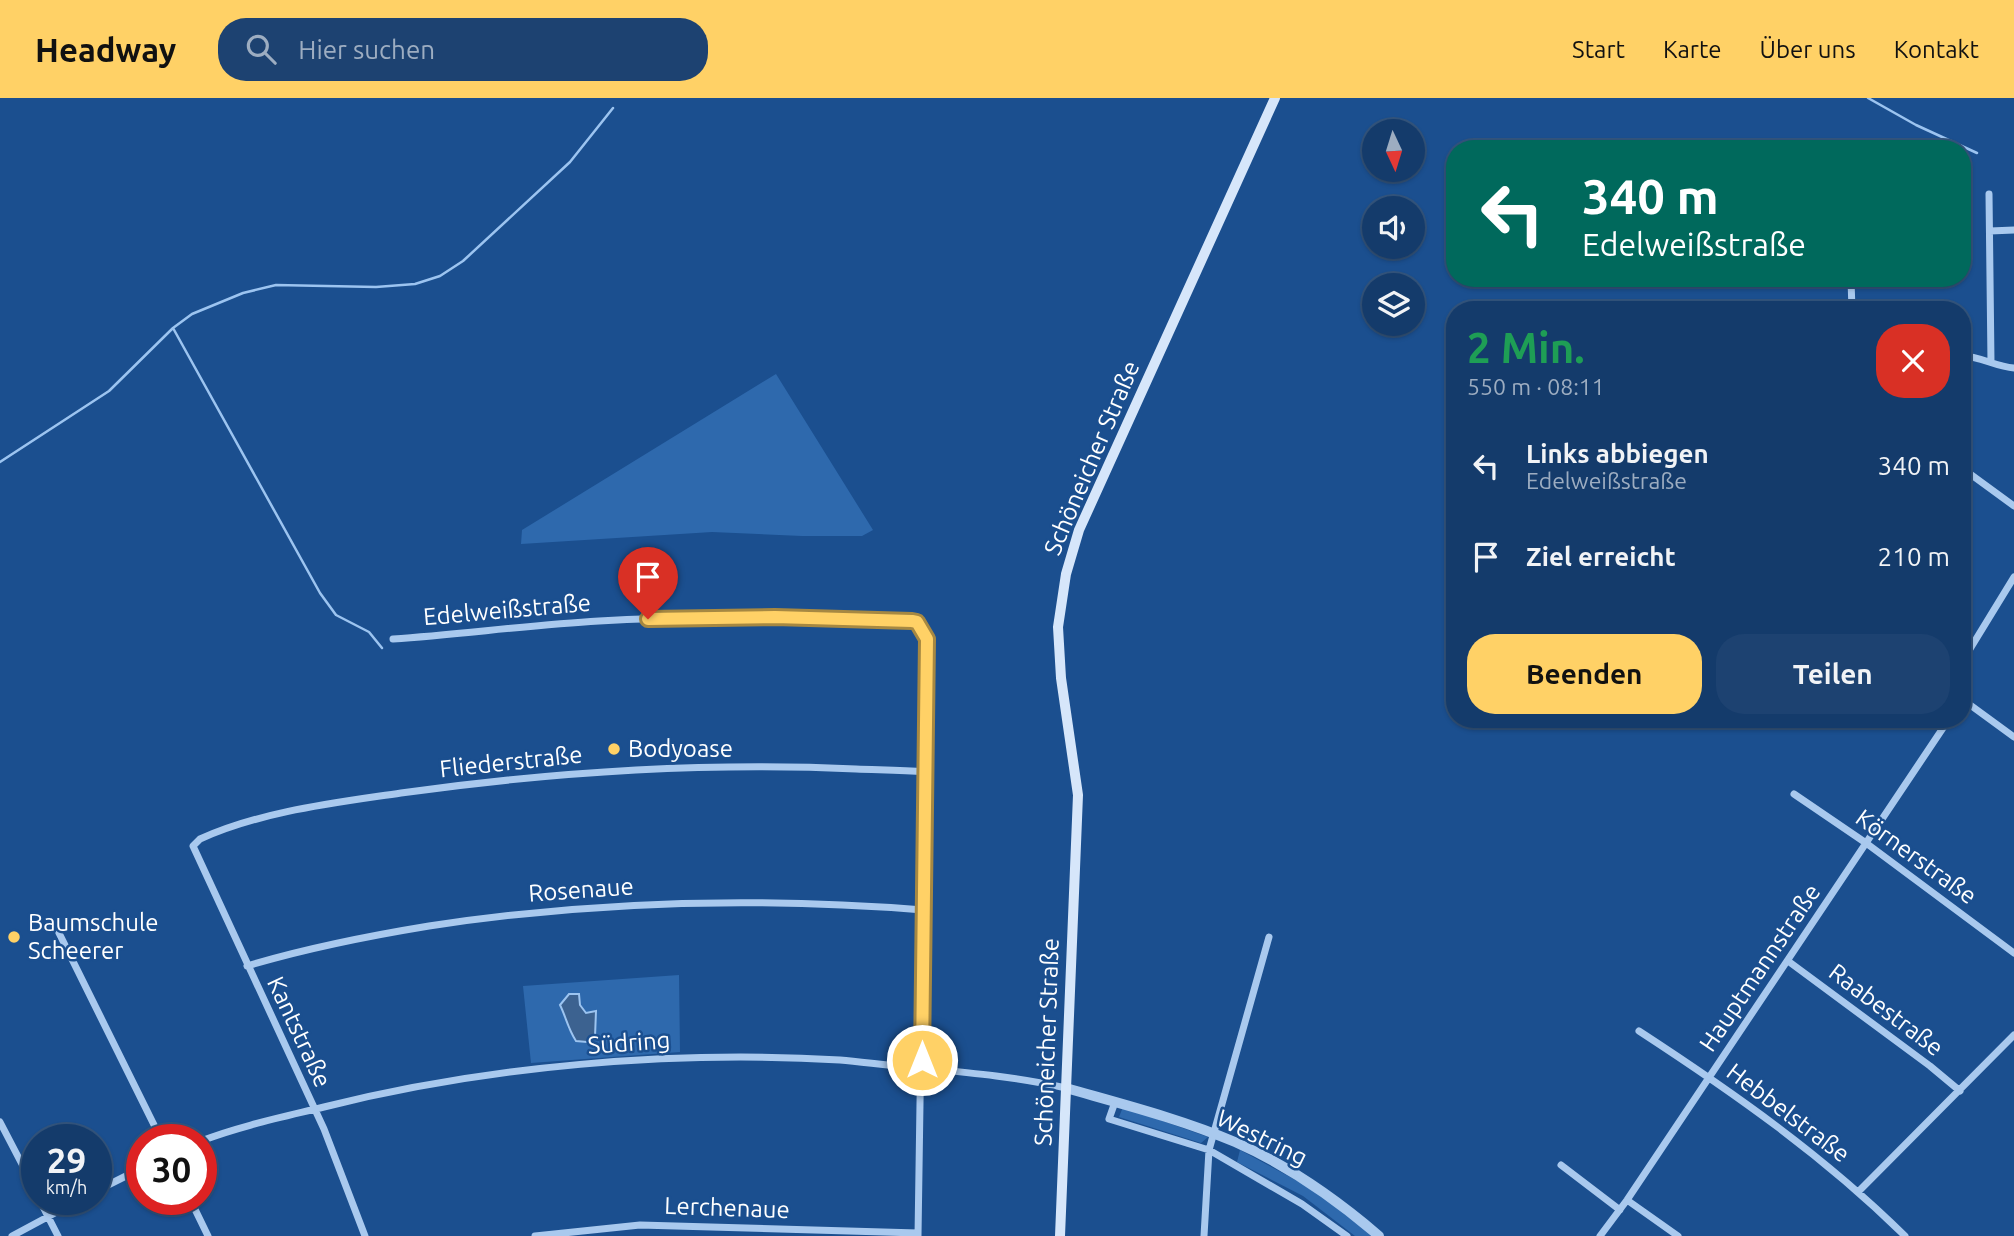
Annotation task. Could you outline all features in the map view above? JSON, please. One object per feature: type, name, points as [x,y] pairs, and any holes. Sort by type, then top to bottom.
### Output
[{"type":"main road","name":"Schöneicher Straße","points":[[1060,1236],[1078,795],[1058,657],[1058,620],[1066,575],[1079,530],[1275,98]]},
{"type":"street","points":[[1989,194],[1991,362]]},
{"type":"street","points":[[1990,231],[2014,230]]},
{"type":"street","points":[[1971,357],[2014,368]]},
{"type":"street","points":[[1971,475],[2014,506]]},
{"type":"street","points":[[1971,647],[2014,577]]},
{"type":"street","name":"Edelweißstraße","points":[[393,639],[601,621],[677,618],[775,617],[917,622],[927,639],[925,772]]},
{"type":"street","points":[[1971,706],[2014,737]]},
{"type":"street","name":"Hauptmannstraße","points":[[1600,1236],[1627,1200],[1943,728]]},
{"type":"street","name":"Fliederstraße","points":[[193,846],[200,839],[234,826],[289,812],[385,796],[505,781],[633,769],[795,766],[925,772]]},
{"type":"street","points":[[918,1234],[925,772]]},
{"type":"street","name":"Körnerstraße","points":[[1794,794],[1866,843],[2014,953]]},
{"type":"street","name":"Kantstraße","points":[[193,846],[314,1109],[365,1236]]},
{"type":"street","name":"Rosenaue","points":[[247,966],[298,951],[396,932],[558,910],[711,903],[923,909]]},
{"type":"street","points":[[59,933],[154,1124]]},
{"type":"street","points":[[1204,1236],[1209,1150],[1269,937]]},
{"type":"street","name":"Raabestraße","points":[[1788,961],[1960,1091]]},
{"type":"street","name":"Hebbelstraße","points":[[1639,1031],[1773,1122],[1858,1192],[1905,1236]]},
{"type":"street","points":[[1858,1192],[2014,1035]]},
{"type":"street","name":"Südring","points":[[217,1136],[314,1109],[405,1088],[507,1073],[629,1061],[841,1060],[978,1074],[1066,1088]]},
{"type":"street","name":"Westring","points":[[1066,1088],[1213,1134],[1258,1154],[1340,1205],[1378,1236]]},
{"type":"street","name":"Westring","points":[[1115,1102],[1110,1119],[1209,1150],[1302,1204],[1347,1236]]},
{"type":"street","points":[[0,1122],[21,1163]]},
{"type":"street","points":[[1561,1165],[1620,1210]]},
{"type":"street","points":[[1627,1200],[1678,1236]]},
{"type":"street","points":[[198,1215],[208,1236]]},
{"type":"street","points":[[12,1236],[48,1216],[58,1236]]},
{"type":"street","name":"Lerchenaue","points":[[535,1236],[640,1224],[918,1234]]},
{"type":"shaded area","points":[[776,374],[873,530],[862,536],[712,532],[521,544],[522,530]]},
{"type":"shaded area","points":[[679,975],[680,1052],[531,1063],[523,986]],"holes":[[[580,1005],[586,1013],[596,1011],[568,1029],[566,1018]]]},
{"type":"shaded area","points":[[569,994],[579,994],[580,1005],[586,1013],[596,1011],[595,1037],[587,1042],[576,1041],[560,1005]]},
{"type":"shaded area","points":[[1123,1107],[1208,1137],[1201,1143],[1119,1117]]},
{"type":"shaded area","points":[[1240,1150],[1318,1192],[1373,1236],[1355,1236],[1303,1196],[1237,1162]]},
{"type":"waterway","points":[[1868,98],[1949,140]]},
{"type":"waterway","points":[[0,462],[109,391],[173,328],[192,314],[243,293],[276,285],[376,287],[415,284],[440,276],[463,261],[570,162],[613,108]]},
{"type":"waterway","points":[[1971,150],[1977,153]]},
{"type":"waterway","points":[[173,328],[320,593],[336,615],[369,632],[382,648]]},
{"type":"place","name":"Bodyoase","points":[[614,749]]},
{"type":"place","name":"Baumschule Scheerer","points":[[14,937]]},
{"type":"route","points":[[648,619],[775,617],[912,621],[919,625],[927,639],[922,1060]]}]
